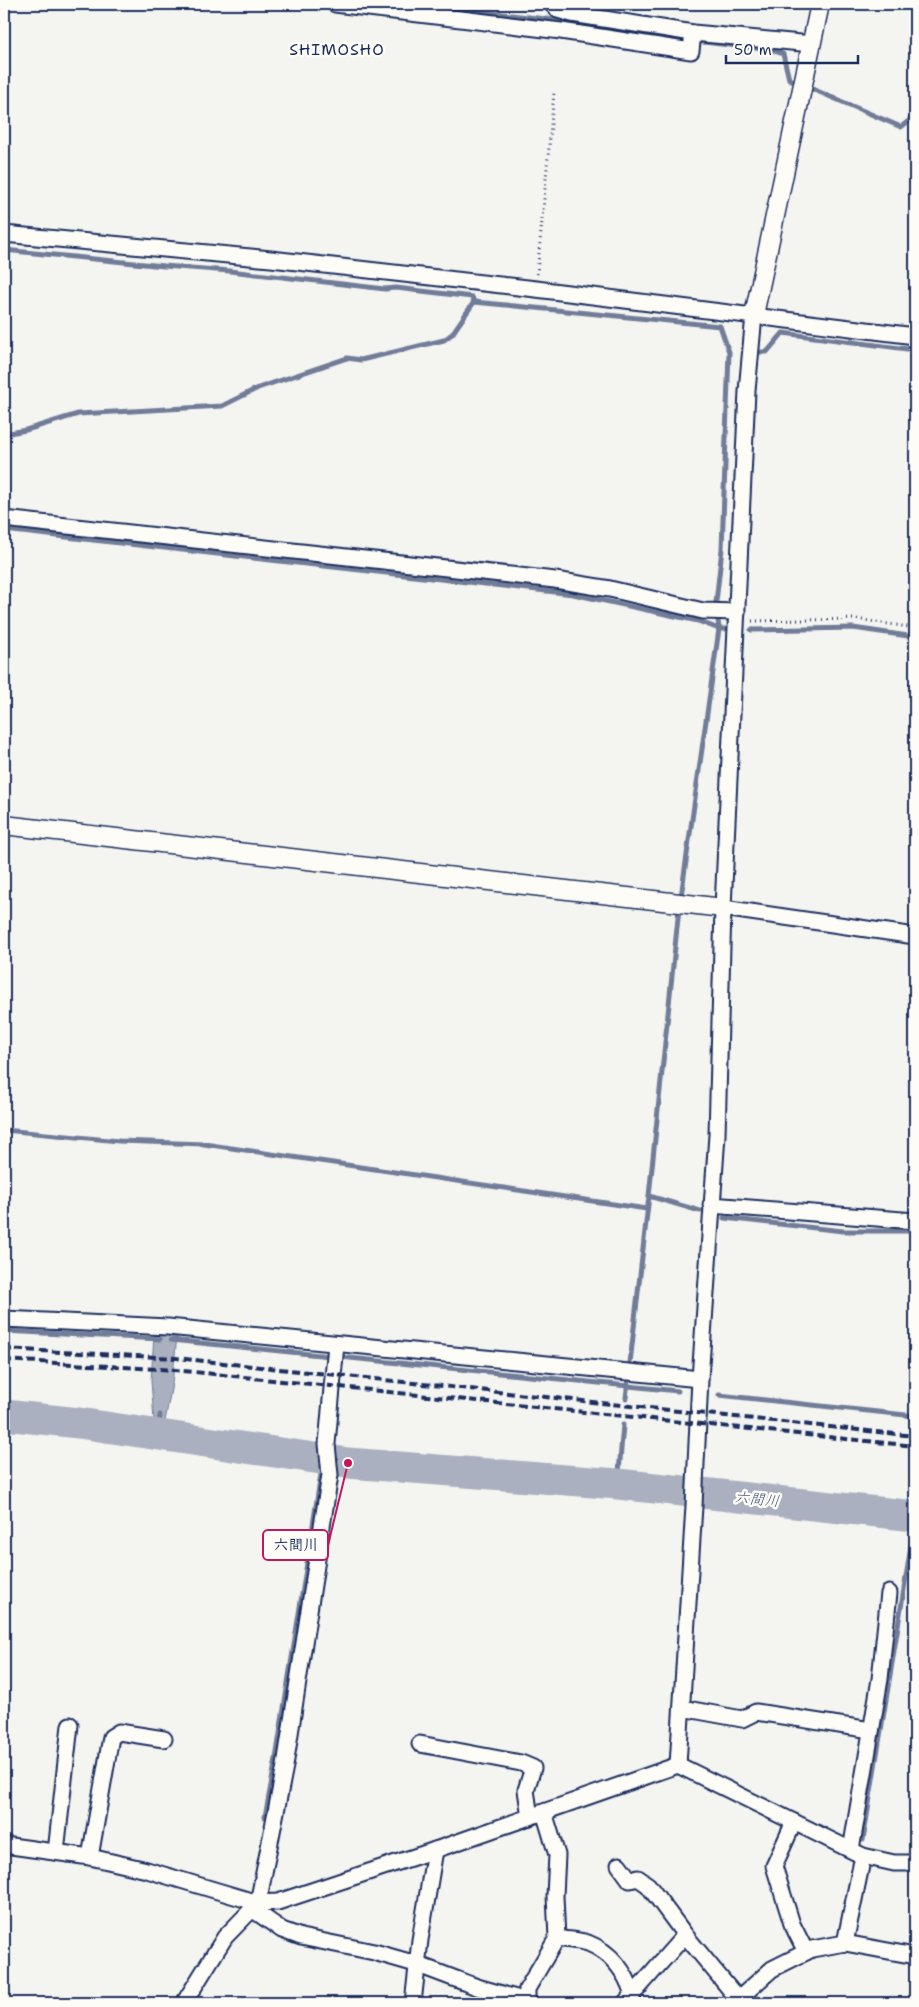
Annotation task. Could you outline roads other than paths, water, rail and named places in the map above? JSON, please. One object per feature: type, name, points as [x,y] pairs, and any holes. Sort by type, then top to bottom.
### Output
[{"type":"street","points":[[335,4],[402,7],[567,23],[693,38],[812,44]]},
{"type":"street","points":[[552,4],[567,23]]},
{"type":"street","points":[[678,1765],[700,1379],[717,1135],[732,615],[747,391],[754,315],[820,4]]},
{"type":"street","points":[[4,234],[281,260],[754,315],[915,336]]},
{"type":"street","points":[[4,519],[554,580],[610,589],[703,611],[732,615]]},
{"type":"street","points":[[4,825],[682,903],[915,936]]},
{"type":"street","points":[[711,1205],[915,1221]]},
{"type":"street","points":[[4,1319],[168,1327],[335,1353],[700,1379]]},
{"type":"street","points":[[184,2003],[225,1937],[255,1906],[285,1766],[330,1475],[327,1444],[335,1353]]},
{"type":"street","points":[[845,1943],[871,1730],[880,1679],[888,1593]]},
{"type":"street","points":[[682,1708],[742,1719],[756,1712],[871,1730]]},
{"type":"street","points":[[56,1852],[70,1724]]},
{"type":"street","points":[[90,1857],[111,1737],[119,1732],[164,1739]]},
{"type":"street","points":[[420,1744],[521,1763],[533,1768],[526,1790],[530,1817]]},
{"type":"street","points":[[255,1906],[278,1902],[435,1850],[678,1765],[857,1853],[894,1863],[915,1862]]},
{"type":"street","points":[[4,1845],[90,1857],[147,1870],[255,1906],[282,1930],[301,1937],[374,1952],[416,1964],[477,1987],[527,2002],[527,1989],[557,1938],[555,1896],[557,1856],[544,1812]]},
{"type":"street","points":[[794,1822],[774,1866],[792,1924],[806,1952]]},
{"type":"street","points":[[413,2003],[416,1964],[435,1850]]},
{"type":"street","points":[[619,1865],[630,1880],[638,1878],[648,1886],[736,2001],[772,1969],[812,1949],[845,1943],[915,1956]]},
{"type":"street","points":[[629,2000],[685,1936]]},
{"type":"street","points":[[557,1938],[587,1942],[600,1949],[622,1969],[629,2000]]},
{"type":"water","points":[[154,1335],[177,1336],[172,1384],[165,1421],[154,1420],[151,1381]]},
{"type":"waterway","points":[[413,4],[546,19],[684,39]]},
{"type":"waterway","points":[[695,41],[772,50],[783,54],[789,79],[901,127],[915,116]]},
{"type":"waterway","points":[[4,250],[230,271],[385,289],[396,288],[472,297],[474,302]]},
{"type":"waterway","points":[[474,302],[720,326],[729,352],[722,549],[716,602],[719,629],[678,918],[649,1196]]},
{"type":"waterway","points":[[4,434],[26,430],[78,414],[222,406],[258,388],[347,358],[361,360],[444,340],[452,334],[474,302]]},
{"type":"waterway","points":[[760,352],[767,352],[783,333],[915,350]]},
{"type":"waterway","points":[[4,530],[573,594],[698,621],[719,629],[725,629]]},
{"type":"waterway","points":[[751,630],[853,628],[915,637]]},
{"type":"waterway","points":[[4,1130],[119,1141],[204,1144],[647,1209]]},
{"type":"waterway","points":[[626,1398],[649,1196],[700,1211]]},
{"type":"waterway","points":[[724,1218],[843,1231],[915,1231]]},
{"type":"waterway","points":[[4,1331],[160,1339]]},
{"type":"waterway","points":[[171,1340],[678,1391]]},
{"type":"waterway","points":[[719,1395],[915,1416]]},
{"type":"waterway","name":"六間川","points":[[4,1415],[79,1423],[348,1463],[618,1484],[915,1516]]},
{"type":"waterway","points":[[158,1435],[160,1415]]},
{"type":"waterway","points":[[618,1484],[623,1425]]},
{"type":"waterway","points":[[265,1817],[276,1759],[323,1462]]},
{"type":"waterway","points":[[863,1840],[915,1522]]},
{"type":"railway","points":[[4,1349],[176,1358],[915,1436]]},
{"type":"railway","points":[[4,1360],[175,1370],[915,1446]]},
{"type":"place","name":"六間川","points":[[348,1463]]},
{"type":"district","name":"SHIMOSHO","points":[[337,49]]}]
